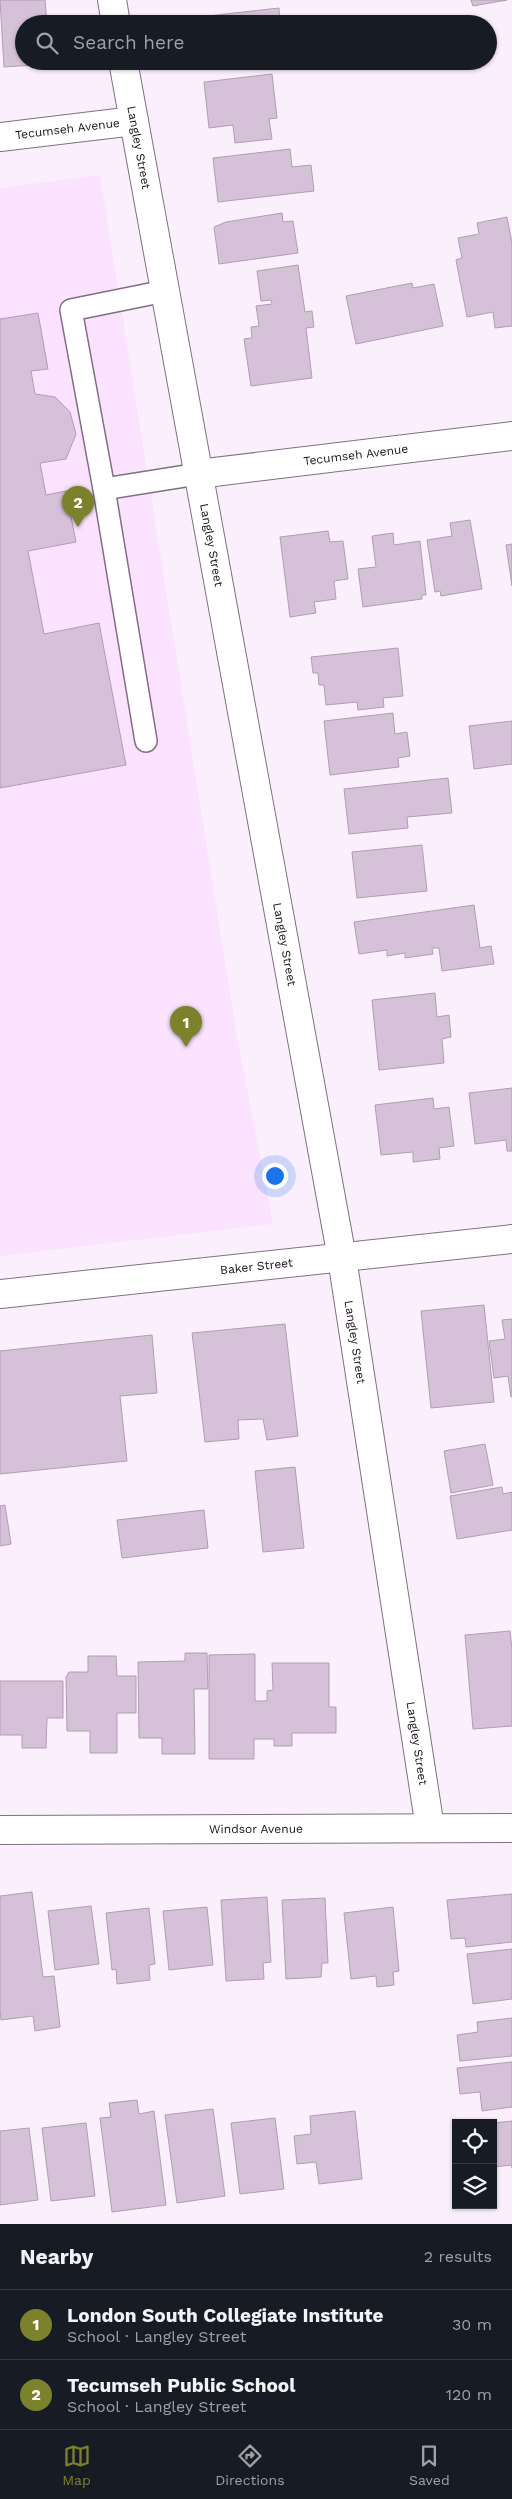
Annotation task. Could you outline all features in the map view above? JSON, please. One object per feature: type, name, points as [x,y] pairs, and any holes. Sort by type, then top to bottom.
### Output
[{"type":"street","points":[[112,0],[114,15]]},
{"type":"street","name":"Langley Street","points":[[125,70],[342,1258],[430,1828]]},
{"type":"street","name":"Tecumseh Avenue","points":[[0,137],[134,121]]},
{"type":"street","name":"Tecumseh Avenue","points":[[198,474],[512,436]]},
{"type":"street","name":"Baker Street","points":[[0,1294],[512,1239]]},
{"type":"street","name":"Windsor Avenue","points":[[0,1830],[512,1828]]},
{"type":"lane","points":[[146,741],[104,489],[71,310],[165,291]]},
{"type":"lane","points":[[104,489],[198,474]]},
{"type":"shaded area","points":[[100,175],[236,1031],[273,1224],[0,1256],[0,188]]},
{"type":"building","points":[[0,0],[45,0],[46,15],[15,15],[15,66],[4,67]]},
{"type":"building","points":[[471,0],[507,0],[473,6]]},
{"type":"building","points":[[279,8],[279,15],[217,15]]},
{"type":"building","points":[[272,74],[277,118],[269,119],[272,139],[235,143],[233,125],[209,128],[204,82]]},
{"type":"building","points":[[290,149],[292,167],[311,165],[314,191],[218,202],[213,158]]},
{"type":"building","points":[[282,213],[283,222],[293,221],[298,253],[219,264],[214,227],[226,222]]},
{"type":"building","points":[[507,217],[512,243],[512,326],[495,328],[493,312],[467,317],[456,260],[462,258],[458,238],[479,234],[477,223]]},
{"type":"building","points":[[298,265],[305,312],[312,311],[314,327],[306,328],[312,378],[251,386],[244,339],[252,338],[251,327],[259,326],[256,306],[272,304],[271,300],[261,301],[257,271]]},
{"type":"building","points":[[412,283],[413,288],[434,284],[443,326],[356,344],[346,296]]},
{"type":"building","points":[[38,313],[48,369],[31,371],[35,394],[55,397],[70,412],[76,434],[66,459],[40,463],[46,495],[66,491],[76,542],[28,551],[44,634],[99,623],[126,765],[0,788],[0,319]]},
{"type":"building","points":[[470,520],[482,589],[441,596],[440,591],[435,592],[427,540],[452,536],[450,523]]},
{"type":"building","points":[[328,531],[330,542],[343,541],[348,579],[334,581],[336,599],[314,602],[316,613],[290,617],[280,537]]},
{"type":"building","points":[[393,533],[394,545],[420,541],[426,595],[422,595],[422,599],[363,607],[358,569],[376,567],[372,536]]},
{"type":"building","points":[[512,544],[512,586],[506,545]]},
{"type":"building","points":[[398,648],[403,696],[383,698],[384,707],[358,710],[357,702],[326,705],[324,685],[319,685],[318,673],[313,673],[311,657]]},
{"type":"building","points":[[393,713],[395,734],[407,732],[410,756],[398,758],[399,767],[330,775],[324,721]]},
{"type":"building","points":[[512,721],[512,764],[474,769],[469,726]]},
{"type":"building","points":[[448,778],[452,813],[407,817],[408,828],[349,834],[344,789]]},
{"type":"building","points":[[422,845],[427,891],[357,898],[352,852]]},
{"type":"building","points":[[474,905],[480,948],[491,946],[494,964],[442,971],[439,948],[432,948],[433,954],[405,958],[405,953],[387,956],[387,950],[359,954],[354,922]]},
{"type":"building","points":[[435,993],[437,1017],[449,1015],[451,1037],[442,1039],[444,1063],[379,1070],[372,1000]]},
{"type":"building","points":[[512,1088],[512,1151],[507,1151],[506,1140],[475,1144],[469,1093]]},
{"type":"building","points":[[433,1098],[434,1109],[449,1107],[454,1146],[439,1148],[440,1159],[413,1162],[413,1152],[381,1155],[375,1105]]},
{"type":"building","points":[[484,1305],[494,1402],[431,1408],[421,1311]]},
{"type":"building","points":[[512,1319],[511,1397],[508,1376],[494,1378],[489,1341],[505,1339],[502,1320]]},
{"type":"building","points":[[285,1324],[298,1436],[267,1440],[263,1419],[238,1420],[239,1439],[205,1442],[192,1333]]},
{"type":"building","points":[[152,1335],[157,1393],[120,1396],[127,1461],[0,1474],[0,1351]]},
{"type":"building","points":[[485,1444],[493,1485],[451,1493],[444,1451]]},
{"type":"building","points":[[295,1467],[304,1548],[263,1552],[255,1471]]},
{"type":"building","points":[[502,1487],[503,1494],[512,1492],[512,1530],[457,1539],[450,1496]]},
{"type":"building","points":[[5,1505],[11,1544],[0,1546],[0,1506]]},
{"type":"building","points":[[204,1510],[208,1548],[122,1558],[117,1520]]},
{"type":"building","points":[[510,1631],[512,1649],[512,1726],[473,1729],[465,1635]]},
{"type":"building","points":[[185,1653],[207,1653],[208,1689],[194,1689],[195,1754],[162,1754],[162,1738],[139,1738],[138,1662],[185,1661]]},
{"type":"building","points":[[255,1654],[255,1701],[267,1701],[267,1691],[273,1690],[272,1663],[329,1663],[329,1707],[336,1707],[336,1733],[292,1733],[292,1746],[274,1746],[274,1739],[254,1739],[254,1759],[209,1759],[209,1655]]},
{"type":"building","points":[[88,1656],[116,1656],[117,1676],[136,1676],[136,1713],[117,1713],[117,1753],[90,1753],[90,1731],[67,1731],[66,1677],[69,1672],[88,1672]]},
{"type":"building","points":[[0,1681],[63,1681],[63,1718],[47,1718],[46,1748],[22,1748],[22,1735],[0,1735]]},
{"type":"building","points":[[32,1892],[43,1977],[54,1976],[60,2027],[35,2031],[33,2016],[1,2020],[0,2011],[0,1896]]},
{"type":"building","points":[[512,1894],[512,1942],[466,1947],[465,1938],[451,1939],[447,1900]]},
{"type":"building","points":[[267,1897],[271,1962],[263,1963],[264,1979],[226,1981],[221,1900]]},
{"type":"building","points":[[325,1898],[328,1963],[322,1963],[321,1977],[286,1979],[282,1900]]},
{"type":"building","points":[[91,1906],[99,1964],[55,1970],[48,1911]]},
{"type":"building","points":[[207,1907],[213,1965],[169,1970],[163,1911]]},
{"type":"building","points":[[393,1907],[399,1971],[393,1972],[394,1985],[377,1987],[376,1976],[351,1979],[344,1913]]},
{"type":"building","points":[[149,1908],[155,1964],[149,1965],[150,1980],[117,1984],[116,1969],[112,1970],[106,1913]]},
{"type":"building","points":[[512,1949],[512,1999],[473,2004],[467,1954]]},
{"type":"building","points":[[512,2018],[512,2056],[460,2061],[457,2035],[478,2032],[477,2022]]},
{"type":"building","points":[[512,2062],[512,2107],[482,2111],[480,2092],[460,2094],[457,2068]]},
{"type":"building","points":[[137,2100],[139,2114],[154,2111],[166,2205],[112,2212],[100,2118],[111,2117],[109,2103]]},
{"type":"building","points":[[213,2109],[225,2196],[177,2203],[165,2115]]},
{"type":"building","points":[[355,2111],[362,2179],[319,2184],[316,2162],[297,2164],[294,2136],[311,2134],[310,2116]]},
{"type":"building","points":[[275,2118],[284,2189],[240,2194],[231,2123]]},
{"type":"building","points":[[512,2121],[512,2165],[497,2167],[497,2123]]},
{"type":"building","points":[[86,2123],[95,2196],[51,2201],[42,2128]]},
{"type":"building","points":[[29,2128],[38,2200],[0,2205],[0,2131]]},
{"type":"place","name":"Tecumseh Public School","points":[[78,527]]},
{"type":"place","name":"London South Collegiate Institute","points":[[186,1047]]}]
